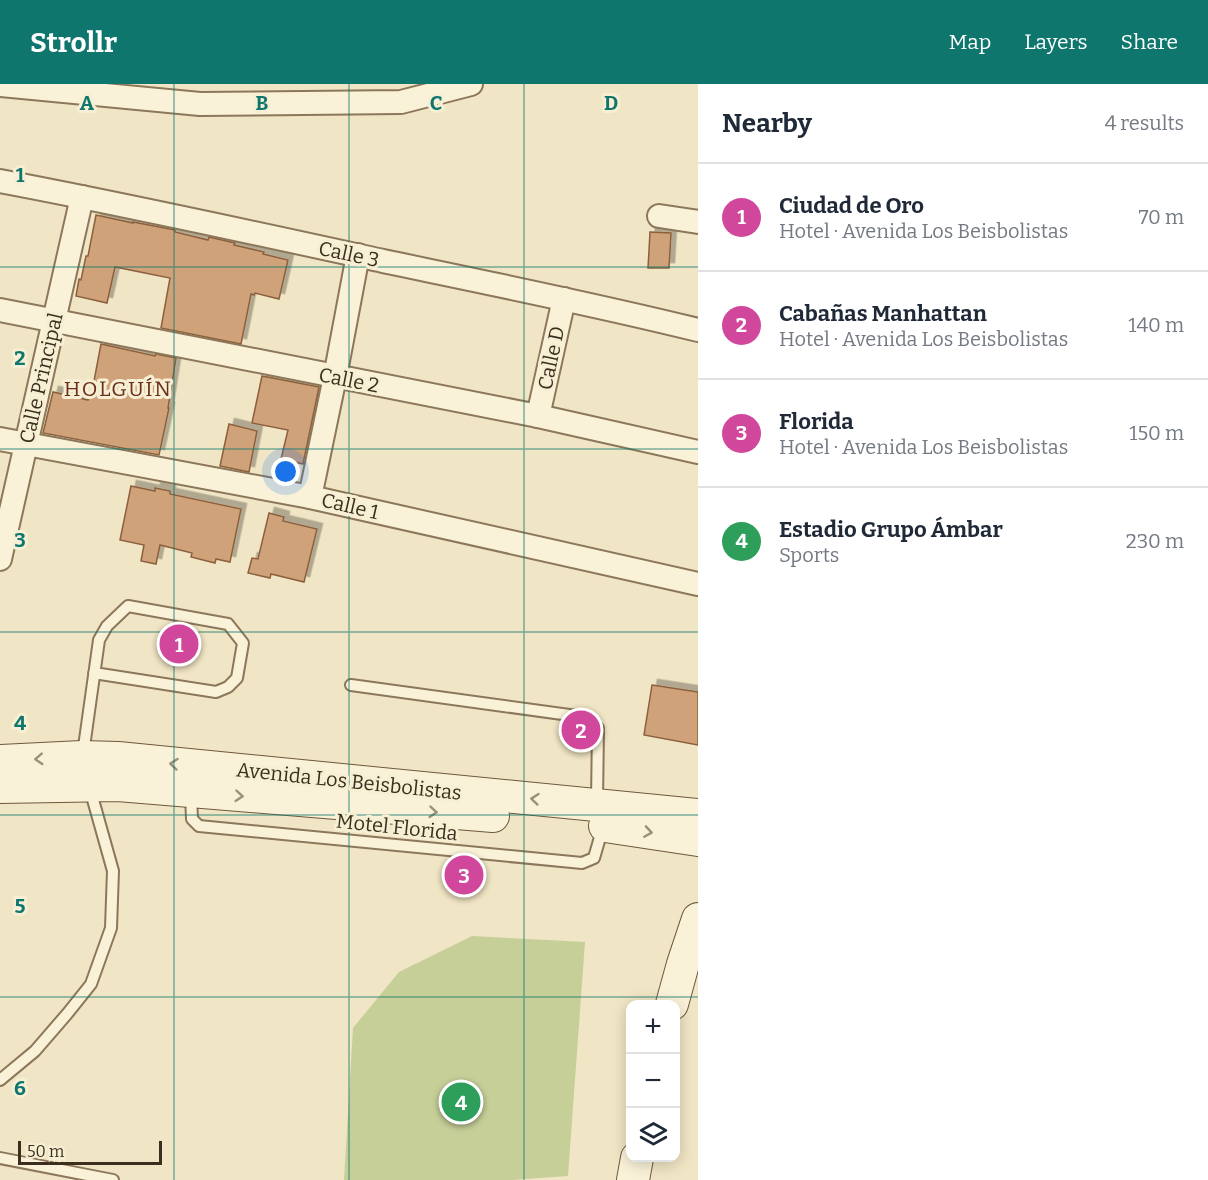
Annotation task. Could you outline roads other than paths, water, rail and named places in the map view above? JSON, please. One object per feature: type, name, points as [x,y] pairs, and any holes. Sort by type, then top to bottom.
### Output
[{"type":"main road","name":"Avenida Los Beisbolistas","points":[[0,787],[86,772],[118,758],[600,815],[698,840]]},
{"type":"main road","name":"Avenida Los Beisbolistas","points":[[0,761],[86,772],[118,785],[191,792],[600,815],[698,815]]},
{"type":"main road","points":[[673,1000],[698,919]]},
{"type":"main road","points":[[633,1180],[637,1162]]},
{"type":"street","points":[[0,85],[200,104],[394,93],[471,84]]},
{"type":"street","name":"Calle 3","points":[[0,181],[358,255],[698,330]]},
{"type":"street","name":"Calle Principal","points":[[0,559],[82,197]]},
{"type":"street","points":[[659,216],[698,222]]},
{"type":"street","points":[[310,497],[358,255]]},
{"type":"street","name":"Calle D","points":[[538,416],[564,300]]},
{"type":"street","name":"Calle 2","points":[[0,310],[538,416],[698,452]]},
{"type":"street","name":"Calle 1","points":[[0,439],[310,497],[698,584]]},
{"type":"lane","points":[[0,1080],[35,1051],[91,984],[111,928],[113,872],[86,772],[94,673],[99,640],[107,626],[128,606],[228,624],[243,643],[237,678],[228,687],[216,692],[94,673]]},
{"type":"lane","points":[[351,685],[584,717],[598,728],[600,815]]},
{"type":"lane","points":[[0,1158],[113,1180]]},
{"type":"place","name":"Ciudad de Oro","points":[[179,644]]},
{"type":"place","name":"Cabañas Manhattan","points":[[581,730]]},
{"type":"place","name":"Florida","points":[[464,875]]},
{"type":"place","name":"Estadio Grupo Ámbar","points":[[461,1102]]},
{"type":"district","name":"HOLGUÍN","points":[[118,389]]}]
